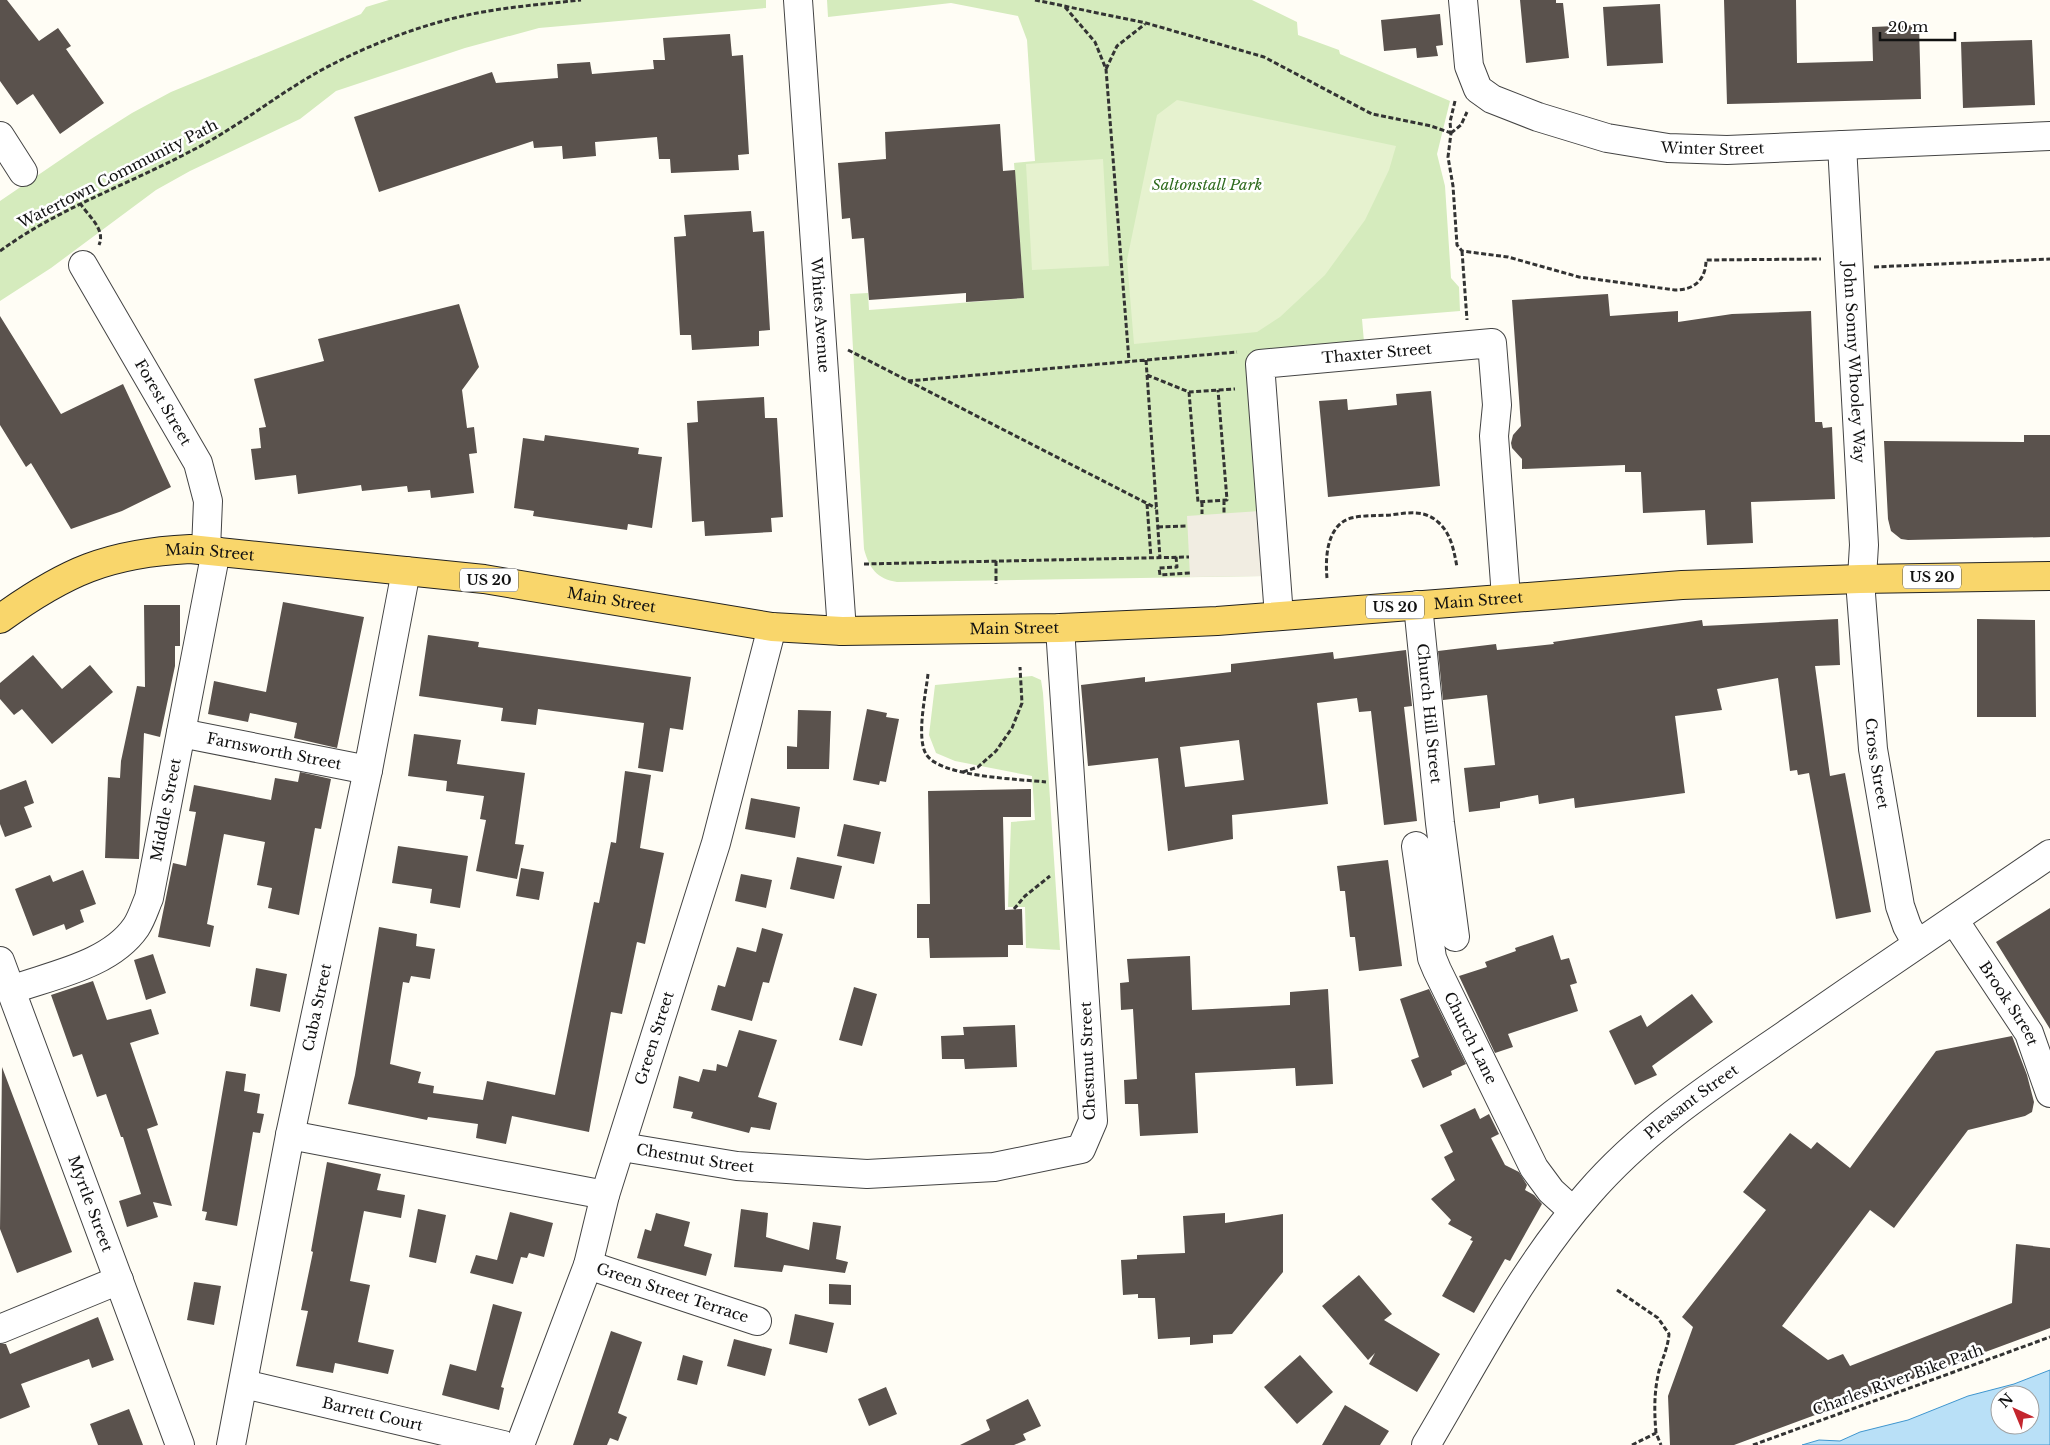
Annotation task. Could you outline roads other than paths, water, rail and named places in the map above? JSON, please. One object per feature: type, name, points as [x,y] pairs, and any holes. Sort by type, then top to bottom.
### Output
[{"type":"main road","name":"Main Street","points":[[0,619],[53,584],[81,570],[116,559],[153,552],[211,550],[513,583],[772,627],[842,631],[1060,628],[1279,616],[1682,585],[1860,578],[2050,576]]},
{"type":"street","name":"Whites Avenue","points":[[798,0],[842,631]]},
{"type":"street","name":"Winter Street","points":[[1463,0],[1467,60],[1475,85],[1487,97],[1538,117],[1607,138],[1688,150],[2050,136]]},
{"type":"street","points":[[0,136],[23,172]]},
{"type":"street","name":"John Sonny Whooley Way","points":[[1842,145],[1864,545],[1860,578]]},
{"type":"street","name":"Forest Street","points":[[83,265],[198,463],[208,502],[211,550]]},
{"type":"street","name":"Thaxter Street","points":[[1279,616],[1260,364],[1492,343],[1497,405],[1494,436],[1506,598]]},
{"type":"street","name":"Middle Street","points":[[11,990],[94,961],[121,944],[137,926],[149,898],[181,734],[211,550]]},
{"type":"street","name":"Cuba Street","points":[[232,1445],[290,1135],[368,770],[406,571]]},
{"type":"street","name":"Cross Street","points":[[1860,578],[1876,772],[1900,906],[1907,926],[1917,944]]},
{"type":"street","name":"Church Hill Street","points":[[1418,605],[1440,823],[1455,938]]},
{"type":"street","name":"Green Street","points":[[520,1445],[588,1265],[605,1195],[622,1147],[716,843],[772,627]]},
{"type":"street","name":"Chestnut Street","points":[[622,1147],[737,1166],[867,1174],[994,1167],[1081,1149],[1093,1121],[1060,628]]},
{"type":"street","name":"Farnsworth Street","points":[[181,734],[368,770]]},
{"type":"street","name":"Church Lane","points":[[1416,846],[1432,958],[1436,970],[1534,1168],[1551,1190],[1573,1211]]},
{"type":"street","name":"Pleasant Street","points":[[1426,1445],[1520,1288],[1573,1211],[1631,1149],[1688,1101],[2050,854]]},
{"type":"street","name":"Brook Street","points":[[1954,920],[2029,1034],[2050,1094]]},
{"type":"street","name":"Myrtle Street","points":[[0,961],[180,1445]]},
{"type":"street","points":[[290,1135],[605,1195]]},
{"type":"street","name":"Green Street Terrace","points":[[588,1265],[757,1321]]},
{"type":"street","points":[[0,1329],[119,1280]]},
{"type":"street","name":"Barrett Court","points":[[244,1384],[503,1445]]},
{"type":"water","points":[[2050,1370],[2050,1445],[1802,1445],[1819,1440],[1840,1441],[1860,1432],[1908,1420],[1968,1396],[1990,1390],[1990,1435],[2040,1435],[2040,1385],[2010,1385]]},
{"type":"park label","name":"Saltonstall Park","points":[[1207,185]]}]
